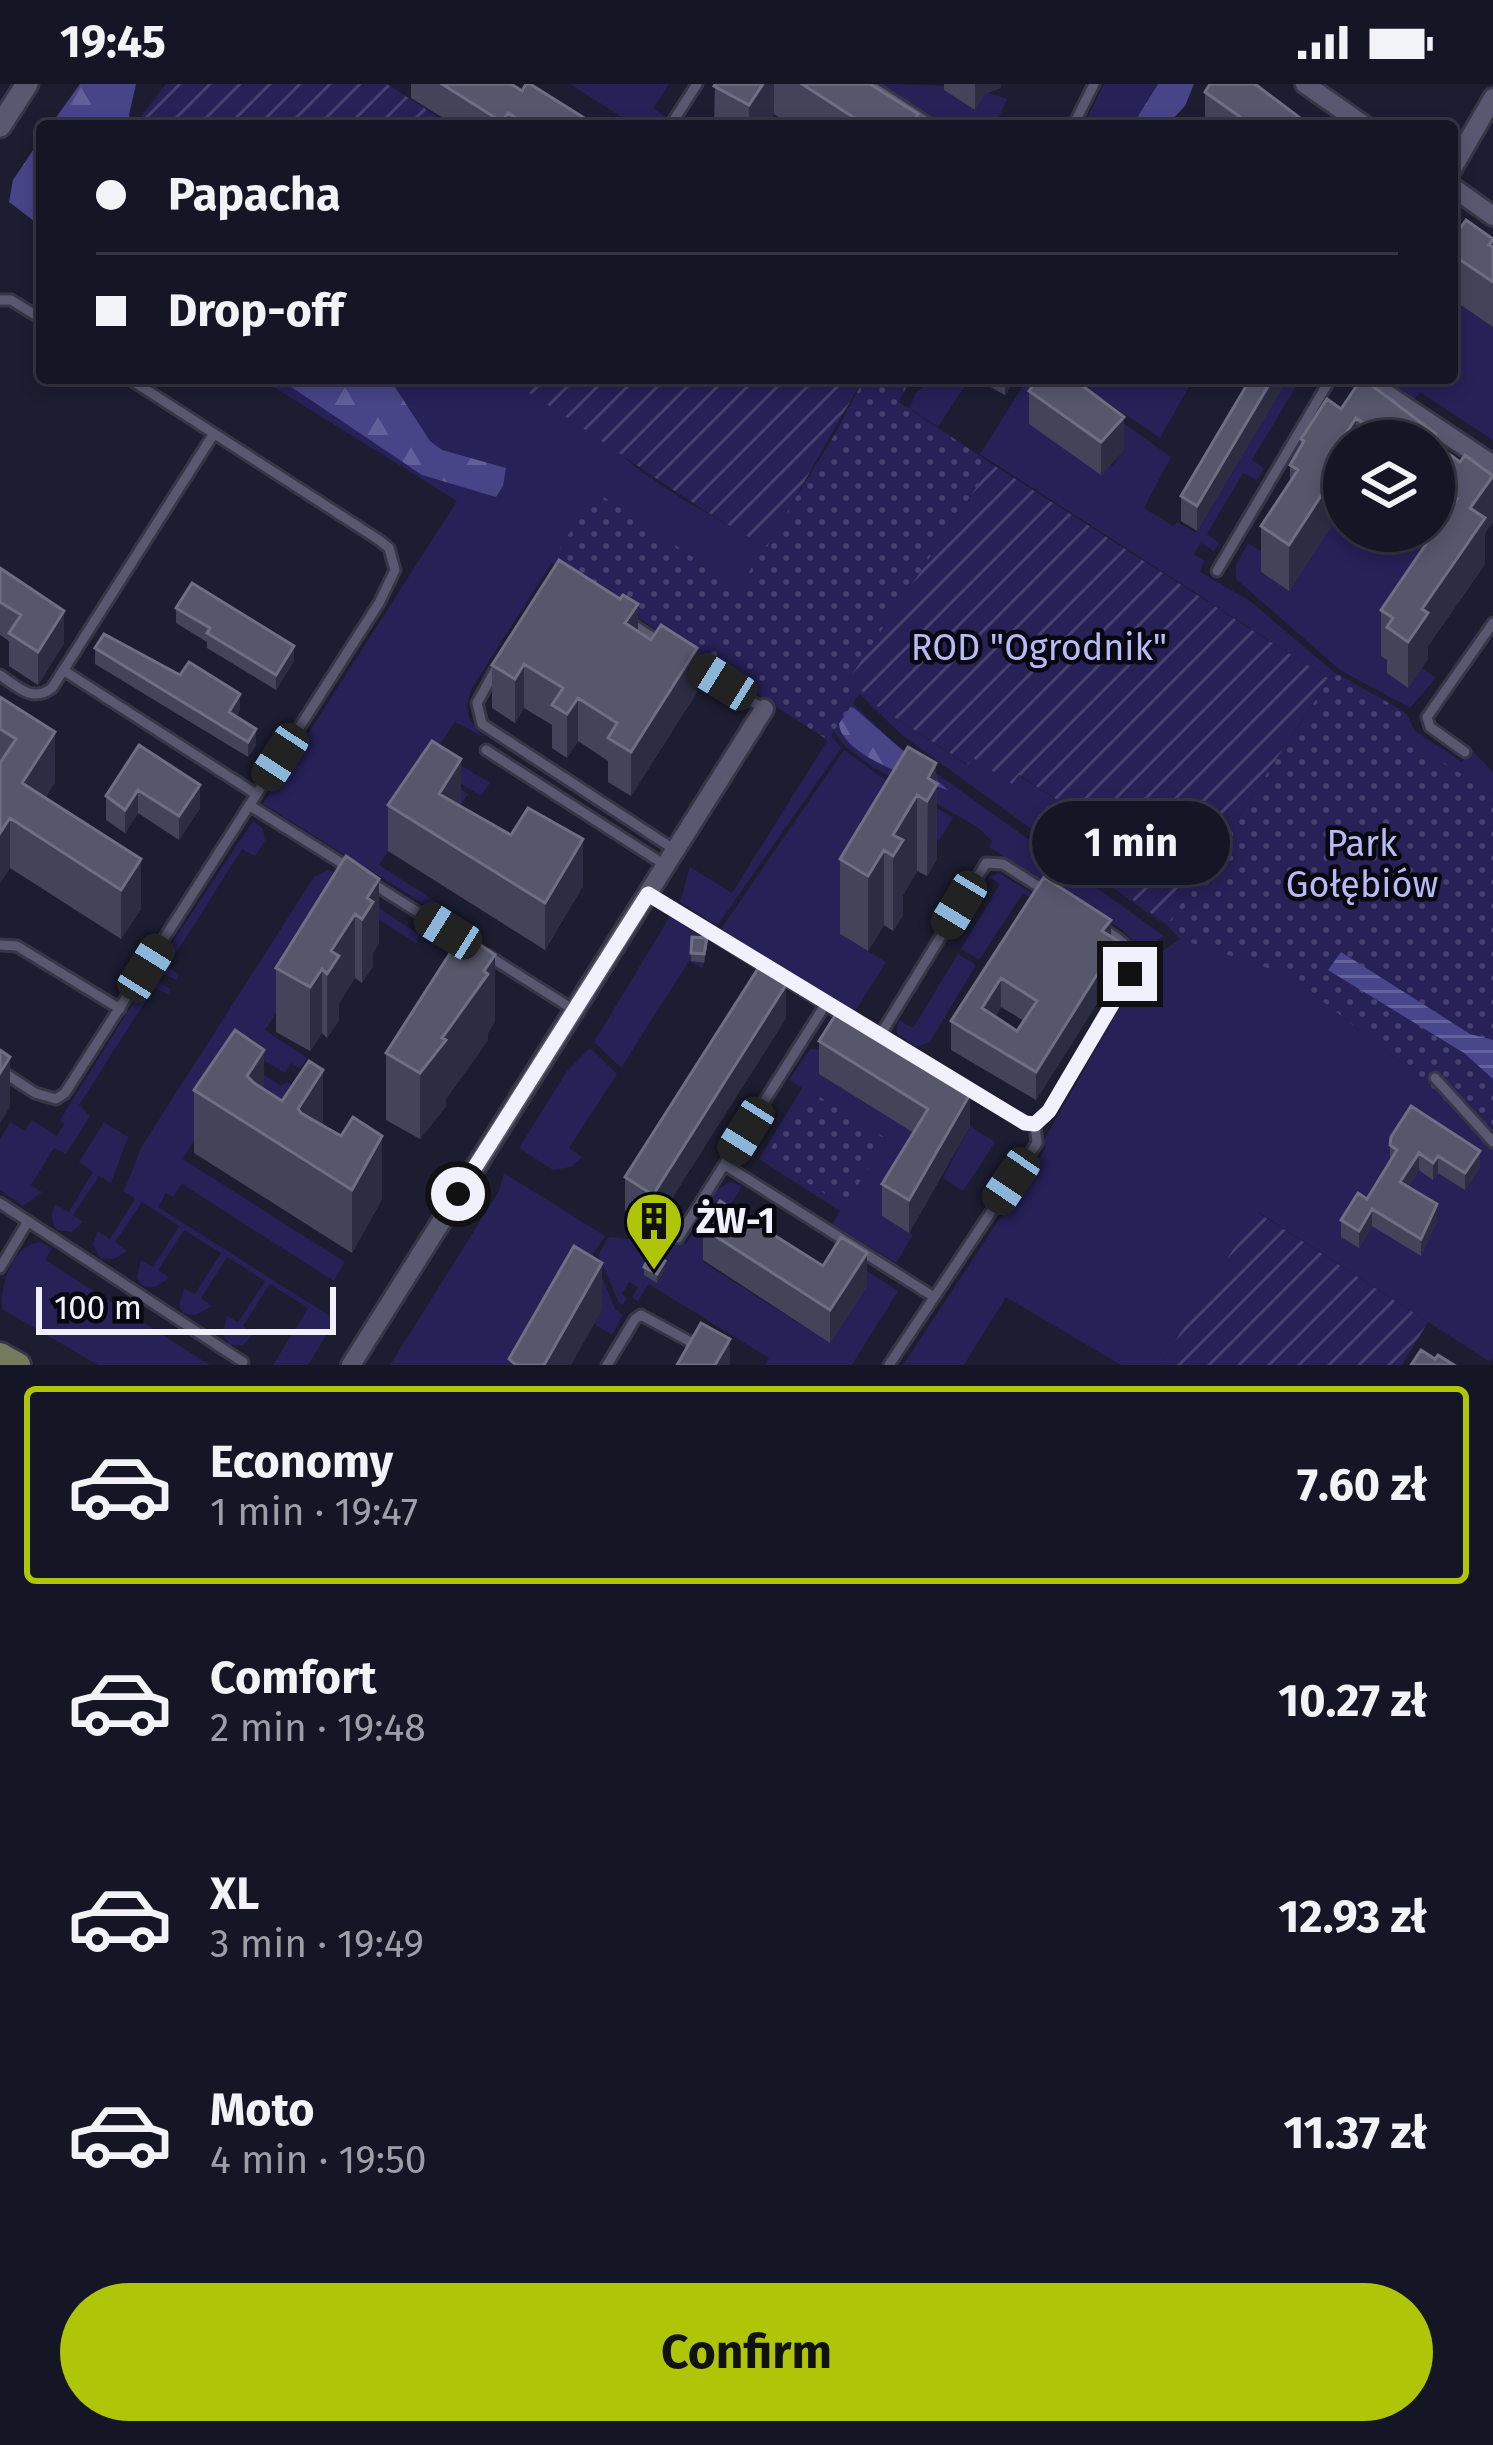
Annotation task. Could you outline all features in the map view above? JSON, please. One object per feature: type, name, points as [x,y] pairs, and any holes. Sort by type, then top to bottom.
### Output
[{"type":"main road","points":[[0,1355],[18,1365]]},
{"type":"street","points":[[0,126],[27,84]]},
{"type":"street","points":[[860,84],[916,120]]},
{"type":"street","points":[[1305,84],[1356,120]]},
{"type":"street","points":[[1458,159],[1493,98]]},
{"type":"street","points":[[1458,191],[1493,216]]},
{"type":"street","points":[[1371,384],[1493,465]]},
{"type":"street","points":[[351,1365],[764,709]]},
{"type":"lane","points":[[674,120],[697,84]]},
{"type":"lane","points":[[1076,120],[1094,84]]},
{"type":"lane","points":[[0,300],[11,300],[36,315]]},
{"type":"lane","points":[[0,1070],[35,1093],[56,1099],[65,1093],[379,603],[395,570],[394,559],[379,540],[137,384]]},
{"type":"lane","points":[[1217,571],[1327,384]]},
{"type":"lane","points":[[0,675],[29,694],[52,688],[213,435]]},
{"type":"lane","points":[[611,610],[764,709]]},
{"type":"lane","points":[[1466,752],[1430,727],[1427,717],[1493,622]]},
{"type":"lane","points":[[60,630],[80,643]]},
{"type":"lane","points":[[500,662],[478,697],[476,711],[482,724],[635,825],[670,858]]},
{"type":"lane","points":[[63,670],[574,1011]]},
{"type":"lane","points":[[485,751],[670,858]]},
{"type":"lane","points":[[879,1037],[986,863],[1003,864],[1058,899]]},
{"type":"lane","points":[[648,894],[854,1022]]},
{"type":"lane","points":[[866,1030],[1025,1123],[1035,1124],[1049,1111],[1133,965],[1127,944],[1093,922]]},
{"type":"lane","points":[[0,945],[17,946],[120,1009]]},
{"type":"lane","points":[[678,1238],[825,1005]]},
{"type":"lane","points":[[1435,1078],[1493,1142]]},
{"type":"lane","points":[[890,1365],[1037,1143],[1035,1124]]},
{"type":"lane","points":[[725,1165],[934,1297]]},
{"type":"lane","points":[[0,1202],[243,1362]]},
{"type":"lane","points":[[0,1268],[28,1221]]},
{"type":"lane","points":[[607,1365],[641,1315],[709,1353]]},
{"type":"green space","points":[[80,84],[136,84],[130,120],[54,120]]},
{"type":"green space","points":[[166,84],[387,84],[443,120],[139,120]]},
{"type":"green space","points":[[570,84],[669,84],[653,108],[664,120],[627,120]]},
{"type":"green space","points":[[873,84],[958,88],[1007,99],[998,120],[930,120]]},
{"type":"green space","points":[[1104,84],[1158,84],[1136,120],[1086,120]]},
{"type":"green space","points":[[1158,84],[1194,84],[1185,106],[1172,120],[1136,120]]},
{"type":"green space","points":[[36,146],[36,222],[9,202],[13,180]]},
{"type":"green space","points":[[1458,305],[1493,327],[1493,440],[1420,392],[1411,404],[1382,384],[1458,384]]},
{"type":"green space","points":[[269,384],[515,384],[598,435],[684,500],[767,547],[754,568],[749,595],[596,493],[472,688],[469,716],[486,738],[455,722],[436,750],[490,783],[481,796],[439,771],[468,794],[461,805],[432,788],[379,865],[463,919],[453,922],[263,804],[457,501]]},
{"type":"green space","points":[[287,384],[393,384],[430,441],[442,450],[506,468],[496,497],[422,475]]},
{"type":"green space","points":[[514,384],[860,384],[767,547]]},
{"type":"green space","points":[[861,384],[908,384],[899,402],[992,464],[850,678],[861,691],[828,740],[551,562],[596,492],[739,588]]},
{"type":"green space","points":[[929,384],[966,384],[938,427],[909,408],[917,391]]},
{"type":"green space","points":[[1024,384],[1191,384],[1160,438],[1083,386],[1069,403],[1112,466],[1123,451],[1122,422],[1171,457],[1144,508],[1173,526],[1177,522],[1196,533],[1284,384],[1297,384],[1252,460],[1264,468],[1257,480],[1243,473],[1207,534],[1219,543],[1214,551],[1201,543],[1194,554],[1204,561],[1200,572],[1250,601],[1334,672],[1329,679],[980,454]]},
{"type":"green space","name":"ROD \"Ogrodnik\"","points":[[992,464],[1329,679],[1167,925],[1125,894],[1128,885],[1053,830],[1068,807],[1019,775],[1012,784],[973,758],[968,765],[877,706],[849,679]]},
{"type":"green space","points":[[1323,523],[1323,552],[1453,552],[1393,664],[1407,687],[1422,668],[1436,678],[1410,708],[1340,670],[1236,579],[1236,565],[1248,543],[1270,557],[1261,572],[1289,590]]},
{"type":"green space","name":"Park Gołębiów","points":[[1334,672],[1403,711],[1407,715],[1397,733],[1493,794],[1493,1151],[1423,1080],[1289,975],[1180,939],[1167,925]]},
{"type":"green space","points":[[844,679],[967,765],[972,758],[1018,775],[1069,808],[1053,831],[1129,886],[1126,894],[1170,929],[903,736]]},
{"type":"green space","points":[[839,690],[894,743],[1164,936],[1142,953],[1123,930],[989,847],[992,841],[977,827],[846,747],[819,714]]},
{"type":"green space","points":[[844,705],[854,708],[948,790],[862,753],[839,726]]},
{"type":"green space","points":[[1407,715],[1415,731],[1462,762],[1471,749],[1493,772],[1493,794],[1396,733]]},
{"type":"green space","points":[[817,716],[841,748],[717,926],[680,902],[690,867],[732,893],[827,741],[810,728]]},
{"type":"green space","points":[[844,750],[884,779],[953,817],[939,841],[936,838],[841,935],[886,962],[855,1012],[721,929]]},
{"type":"green space","points":[[253,821],[263,829],[265,841],[255,856],[242,849],[168,966],[179,975],[177,980],[154,970]]},
{"type":"green space","points":[[328,870],[342,875],[354,892],[419,934],[416,943],[344,898],[265,1030],[307,1058],[300,1069],[291,1063],[285,1073],[251,1053],[245,1063],[321,1104],[279,1110],[199,1145],[193,1143],[183,1159],[345,1262],[334,1281],[182,1184],[173,1197],[166,1193],[158,1207],[336,1320],[308,1365],[273,1365],[308,1308],[270,1284],[243,1326],[254,1333],[243,1345],[230,1345],[223,1335],[227,1316],[238,1322],[265,1281],[227,1257],[201,1298],[212,1306],[196,1315],[183,1313],[179,1305],[184,1288],[195,1294],[221,1253],[184,1230],[158,1270],[169,1278],[155,1287],[143,1286],[137,1278],[141,1260],[153,1267],[179,1226],[142,1202],[115,1242],[127,1251],[114,1259],[100,1258],[93,1244],[98,1231],[110,1239],[135,1199],[124,1191],[142,1146],[314,877]]},
{"type":"green space","points":[[999,873],[1112,943],[1123,956],[1122,972],[1023,893],[979,960],[961,949],[1000,884],[989,877]]},
{"type":"green space","points":[[670,916],[704,938],[707,947],[692,946],[691,961],[704,963],[703,968],[689,961],[621,1068],[594,1042]]},
{"type":"green space","points":[[1180,939],[1288,974],[1423,1080],[1493,1151],[1490,1362],[1258,1212],[1160,1365],[1121,1365],[1006,1297],[964,1365],[903,1365],[1046,1148],[1041,1145],[1145,963]]},
{"type":"green space","points":[[958,954],[976,965],[930,1042],[917,1047],[897,1034],[898,1020],[913,1028]]},
{"type":"green space","points":[[151,974],[171,990],[168,994],[154,988],[79,1105],[90,1116],[66,1154],[54,1148],[31,1185],[42,1192],[23,1206],[0,1190],[0,1139],[10,1122],[25,1131],[32,1120],[57,1136],[64,1124],[60,1120]]},
{"type":"green space","points":[[590,1048],[617,1074],[569,1148],[582,1157],[571,1167],[553,1170],[519,1148],[567,1071]]},
{"type":"green space","points":[[810,1049],[835,1050],[928,1142],[883,1216],[913,1235],[896,1263],[832,1224],[840,1211],[759,1159],[802,1088],[789,1080]]},
{"type":"green space","points":[[808,1090],[887,1139],[844,1206],[766,1156]]},
{"type":"green space","points":[[104,1122],[128,1137],[111,1183],[99,1176],[73,1215],[83,1222],[72,1232],[57,1230],[53,1208],[55,1204],[69,1212],[93,1172],[79,1162]]},
{"type":"green space","points":[[970,1126],[995,1142],[963,1191],[943,1178]]},
{"type":"green space","points":[[504,1173],[605,1236],[593,1254],[615,1309],[623,1315],[612,1335],[594,1324],[533,1365],[390,1365],[499,1191]]},
{"type":"green space","points":[[730,1182],[742,1186],[731,1204],[757,1219],[740,1246],[720,1234],[703,1262],[830,1343],[855,1263],[898,1291],[852,1365],[765,1365],[769,1358],[649,1284],[638,1301],[632,1298],[638,1287],[629,1282],[622,1294],[627,1298],[623,1305],[619,1303],[598,1255],[609,1237],[665,1242],[670,1236],[686,1244],[715,1190]]},
{"type":"green space","points":[[1257,1212],[1428,1322],[1402,1365],[1160,1365]]},
{"type":"green space","points":[[40,1242],[52,1248],[45,1260],[210,1365],[98,1365],[2,1309],[3,1289],[15,1258]]},
{"type":"shaded area","points":[[1341,952],[1470,1034],[1493,1040],[1493,1079],[1464,1053],[1328,970]]},
{"type":"building","points":[[442,84],[511,84],[522,91],[530,84],[587,120],[519,120],[508,113],[499,120]]},
{"type":"building","points":[[715,84],[763,84],[749,105]]},
{"type":"building","points":[[802,84],[870,84],[918,114],[915,120],[858,120]]},
{"type":"building","points":[[1210,84],[1255,84],[1303,120],[1245,120],[1205,92]]},
{"type":"building","points":[[1466,220],[1493,239],[1489,245],[1493,247],[1493,282],[1458,260],[1458,231]]},
{"type":"building","points":[[1034,384],[1080,384],[1124,417],[1101,442],[1029,391]]},
{"type":"building","points":[[1247,384],[1269,384],[1197,506],[1181,496]]},
{"type":"building","points":[[1358,384],[1370,384],[1418,420],[1323,420],[1323,493],[1289,545],[1261,526],[1298,470],[1290,465],[1327,399],[1341,409]]},
{"type":"building","points":[[1465,455],[1493,476],[1470,508],[1485,518],[1422,609],[1428,613],[1408,642],[1387,627],[1393,618],[1381,610],[1421,552],[1455,552],[1455,458],[1460,462]]},
{"type":"building","points":[[559,560],[620,599],[623,595],[638,604],[625,623],[651,640],[661,625],[697,648],[631,752],[608,738],[617,723],[578,698],[567,714],[552,705],[563,688],[524,664],[515,679],[492,665]]},
{"type":"building","points":[[0,568],[64,611],[38,652],[9,633],[21,615],[0,602]]},
{"type":"building","points":[[192,583],[294,646],[276,675],[176,608]]},
{"type":"building","points":[[104,634],[180,675],[189,662],[240,694],[229,712],[256,729],[248,742],[95,648]]},
{"type":"building","points":[[0,697],[55,732],[22,783],[141,859],[121,890],[10,818],[0,833],[0,763],[16,739],[0,729]]},
{"type":"building","points":[[432,741],[461,759],[439,794],[511,835],[528,808],[583,839],[545,903],[388,805]]},
{"type":"building","points":[[139,745],[200,785],[179,816],[138,790],[125,810],[106,796]]},
{"type":"building","points":[[908,747],[936,763],[928,778],[937,784],[927,801],[917,795],[893,835],[903,840],[893,856],[884,850],[868,876],[840,859]]},
{"type":"building","points":[[346,856],[379,879],[367,898],[373,902],[362,919],[355,914],[331,951],[339,956],[310,987],[276,968]]},
{"type":"building","points":[[1044,877],[1111,920],[1102,931],[1118,941],[1036,1072],[951,1021]],"holes":[[[1001,978],[1037,1001],[1017,1031],[982,1008]]]},
{"type":"building","points":[[463,933],[495,955],[484,971],[488,974],[420,1073],[386,1053]]},
{"type":"building","points":[[692,937],[707,938],[704,954],[691,953]]},
{"type":"building","points":[[759,967],[786,985],[653,1195],[625,1177]]},
{"type":"building","points":[[838,1011],[970,1094],[909,1200],[882,1184],[928,1109],[819,1041]]},
{"type":"building","points":[[235,1030],[264,1050],[247,1076],[254,1083],[282,1101],[309,1061],[323,1070],[298,1109],[301,1113],[341,1136],[353,1117],[382,1136],[352,1190],[194,1090]]},
{"type":"building","points":[[0,1050],[10,1057],[0,1073]]},
{"type":"building","points":[[1411,1106],[1480,1151],[1465,1173],[1438,1156],[1433,1163],[1419,1153],[1400,1182],[1437,1204],[1421,1239],[1372,1209],[1359,1231],[1341,1220],[1358,1193],[1367,1199],[1397,1150],[1390,1145],[1391,1137]]},
{"type":"building","points":[[720,1201],[823,1266],[841,1237],[867,1253],[830,1310],[703,1228]]},
{"type":"building","points":[[574,1246],[602,1263],[544,1365],[516,1365],[509,1359]]},
{"type":"building","points":[[651,1253],[665,1261],[657,1274],[644,1267]]},
{"type":"building","points":[[701,1323],[730,1339],[715,1365],[677,1365]]},
{"type":"building","points":[[1421,1350],[1435,1359],[1438,1355],[1454,1365],[1411,1365]]},
{"type":"place","name":"ŻW-1","points":[[654,1272]]},
{"type":"route","points":[[458,1194],[648,894],[1025,1123],[1035,1124],[1049,1111],[1130,974]]}]
